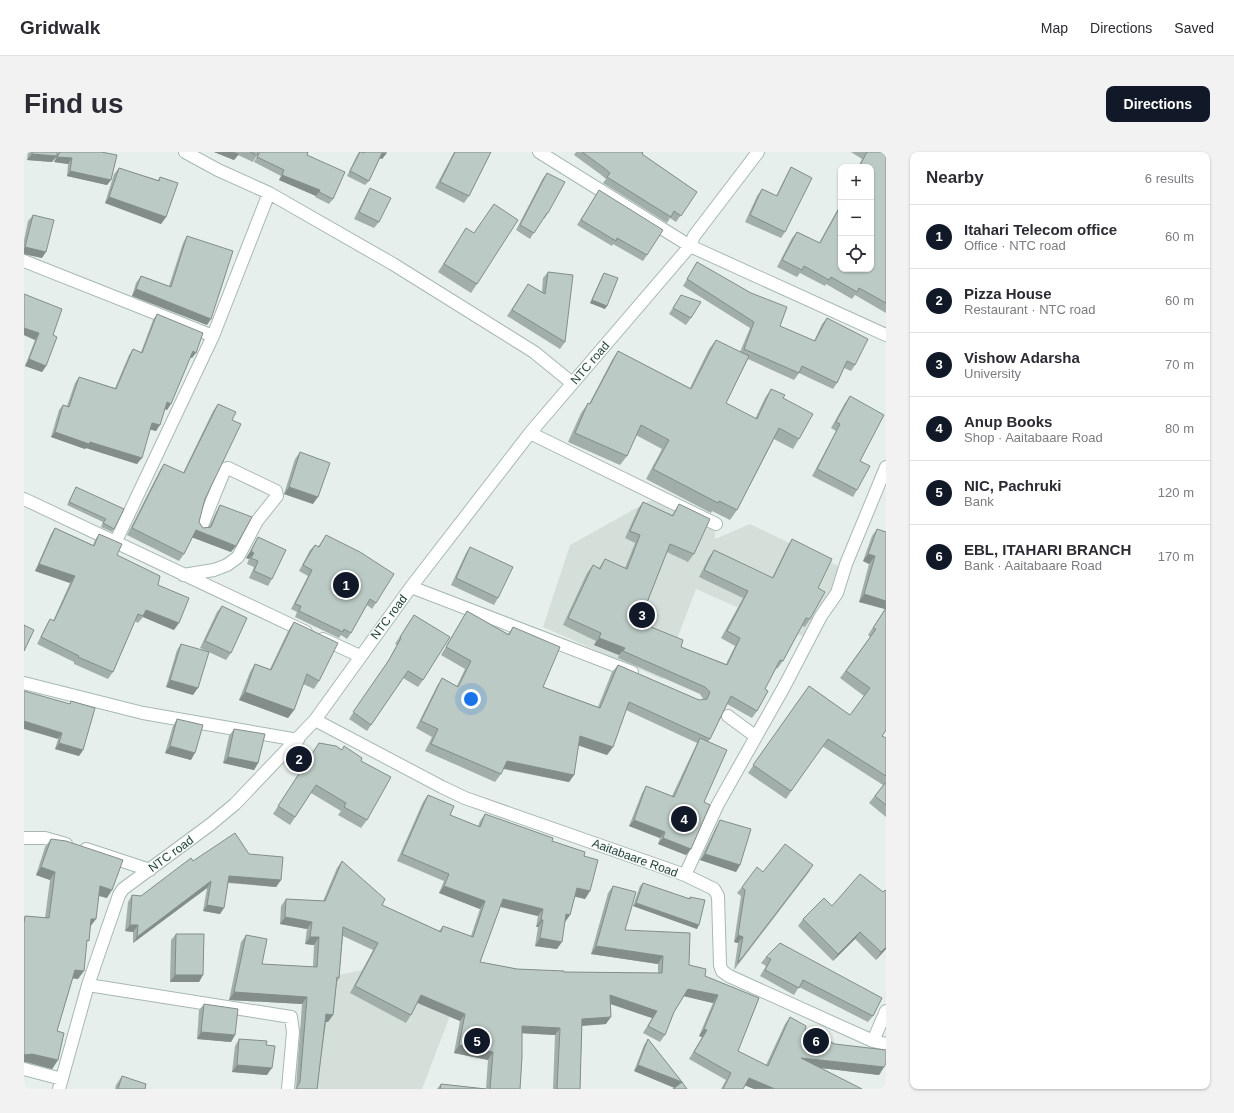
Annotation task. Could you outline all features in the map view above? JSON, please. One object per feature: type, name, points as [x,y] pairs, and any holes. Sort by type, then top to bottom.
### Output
[{"type":"street","points":[[185,152],[218,170],[269,193],[393,264],[534,352],[572,383]]},
{"type":"street","points":[[539,152],[690,246],[886,335]]},
{"type":"street","name":"NTC road","points":[[61,1084],[88,985],[119,895],[124,889],[211,824],[235,804],[298,740],[315,720],[411,587],[530,434],[690,246],[694,236],[758,152]]},
{"type":"street","points":[[116,541],[213,336],[269,193]]},
{"type":"street","points":[[24,261],[213,336]]},
{"type":"street","points":[[530,434],[716,524]]},
{"type":"street","points":[[685,875],[718,804],[784,687],[821,616],[837,593],[846,564],[886,467]]},
{"type":"street","points":[[183,575],[214,570],[227,565],[238,557],[257,520],[277,496],[276,491],[228,468],[225,468],[200,528]]},
{"type":"street","points":[[24,499],[116,541],[183,575],[360,656]]},
{"type":"street","points":[[411,587],[644,677]]},
{"type":"street","points":[[24,683],[143,713],[298,740]]},
{"type":"street","points":[[728,716],[755,736]]},
{"type":"street","name":"Aaitabaare Road","points":[[315,720],[442,787],[466,798],[685,875],[717,892],[720,965],[722,971],[729,976],[772,996],[873,1041],[886,1044]]},
{"type":"street","points":[[24,838],[52,840],[102,853],[150,870]]},
{"type":"street","points":[[88,985],[291,1017],[292,1037],[288,1089]]},
{"type":"street","points":[[873,1041],[886,1011]]},
{"type":"street","points":[[24,1070],[61,1084]]},
{"type":"shaded area","points":[[658,496],[715,524],[715,539],[750,524],[842,568],[809,639],[696,589],[662,679],[543,627],[570,545]]},
{"type":"shaded area","points":[[362,970],[418,999],[456,1000],[422,1089],[292,1089],[309,981]]},
{"type":"building","points":[[32,152],[57,152],[57,156],[32,154]]},
{"type":"building","points":[[60,152],[101,152],[117,155],[111,180],[70,171],[72,158],[57,157]]},
{"type":"building","points":[[250,152],[258,152],[257,155]]},
{"type":"building","points":[[260,152],[308,152],[307,155],[345,172],[333,199],[319,192],[320,190],[282,175],[284,170],[257,157]]},
{"type":"building","points":[[360,152],[386,152],[386,154],[382,153],[369,181],[350,171]]},
{"type":"building","points":[[455,152],[491,152],[469,196],[440,182]]},
{"type":"building","points":[[582,152],[643,152],[642,154],[697,192],[681,216],[674,211],[671,217],[607,177],[610,173]]},
{"type":"building","points":[[867,152],[886,152],[886,303],[859,288],[857,292],[831,277],[829,280],[804,266],[802,270],[782,260],[797,232],[820,243],[838,210],[838,272],[874,272],[874,164],[861,164]]},
{"type":"building","points":[[791,167],[812,178],[785,232],[750,215],[762,189],[777,196]]},
{"type":"building","points":[[119,168],[159,181],[160,177],[178,183],[166,217],[109,197]]},
{"type":"building","points":[[547,173],[565,182],[548,213],[534,233],[520,225]]},
{"type":"building","points":[[370,188],[391,198],[379,222],[359,212]]},
{"type":"building","points":[[599,190],[663,230],[647,255],[617,238],[616,241],[581,220]]},
{"type":"building","points":[[494,204],[518,220],[477,284],[444,264],[466,228],[474,233]]},
{"type":"building","points":[[33,215],[54,220],[46,252],[25,247]]},
{"type":"building","points":[[187,236],[233,251],[211,319],[136,289],[141,276],[171,287]]},
{"type":"building","points":[[697,262],[751,293],[787,307],[780,326],[815,341],[827,318],[868,339],[855,365],[847,361],[837,383],[802,366],[799,373],[744,349],[754,322],[687,279]]},
{"type":"building","points":[[548,272],[573,275],[565,342],[512,310],[528,284],[545,294]]},
{"type":"building","points":[[604,273],[618,278],[607,306],[592,300]]},
{"type":"building","points":[[24,294],[62,309],[53,335],[57,337],[46,366],[29,359],[39,333],[24,328]]},
{"type":"building","points":[[681,295],[701,302],[691,318],[673,308]]},
{"type":"building","points":[[157,314],[203,333],[196,353],[193,351],[171,404],[167,402],[160,425],[152,423],[142,458],[90,442],[89,444],[55,432],[63,405],[69,407],[79,377],[116,389],[133,349],[142,353]]},
{"type":"building","points":[[716,340],[749,356],[726,403],[757,419],[771,389],[785,395],[783,398],[813,414],[799,439],[779,428],[737,510],[719,501],[718,503],[653,469],[669,440],[641,425],[627,456],[575,433],[588,403],[590,404],[618,351],[691,389]]},
{"type":"building","points":[[850,396],[884,415],[860,461],[870,466],[857,490],[817,469],[840,424],[836,422]]},
{"type":"building","points":[[218,404],[236,412],[232,420],[241,424],[205,499],[199,522],[203,528],[211,527],[220,505],[252,517],[236,546],[196,530],[184,554],[132,528],[164,464],[184,473]]},
{"type":"building","points":[[300,452],[330,463],[318,497],[289,487]]},
{"type":"building","points":[[76,487],[124,509],[114,529],[103,523],[106,519],[69,502]]},
{"type":"building","points":[[643,502],[673,516],[679,504],[710,519],[694,554],[670,544],[644,610],[657,615],[651,627],[683,640],[681,647],[727,665],[740,638],[727,631],[748,591],[704,570],[714,550],[773,578],[792,539],[832,559],[818,588],[825,592],[810,619],[806,618],[783,661],[780,660],[765,689],[768,691],[757,711],[731,696],[710,739],[629,702],[613,747],[580,736],[574,775],[507,761],[501,774],[431,744],[438,729],[421,721],[442,678],[458,687],[471,661],[446,647],[467,611],[509,635],[513,627],[560,647],[543,687],[567,696],[600,708],[618,665],[699,700],[707,699],[710,692],[705,687],[623,651],[625,648],[599,638],[601,633],[568,618],[593,565],[600,569],[605,559],[627,569],[640,535],[630,531]]},
{"type":"building","points":[[55,528],[94,546],[99,534],[122,544],[117,555],[160,576],[158,585],[189,598],[179,623],[146,610],[143,616],[138,614],[113,672],[78,657],[79,656],[41,637],[50,619],[54,621],[75,576],[39,564]]},
{"type":"building","points":[[877,529],[886,532],[886,601],[864,594],[875,556],[868,554]]},
{"type":"building","points":[[326,535],[360,552],[394,574],[376,603],[370,599],[351,633],[344,629],[343,632],[299,611],[301,606],[295,604],[312,570],[303,565],[315,545],[319,547]]},
{"type":"building","points":[[258,537],[286,550],[272,579],[254,571],[258,561],[251,558],[254,553],[251,551]]},
{"type":"building","points":[[470,547],[513,567],[498,598],[456,578]]},
{"type":"building","points":[[222,606],[247,618],[231,653],[205,641]]},
{"type":"building","points":[[886,608],[886,730],[882,736],[886,738],[886,776],[828,739],[791,791],[753,765],[809,686],[850,715],[870,688],[846,671],[876,629],[873,628]]},
{"type":"building","points":[[414,615],[450,637],[423,680],[408,671],[371,725],[353,712],[389,660],[401,638],[400,637]]},
{"type":"building","points":[[294,622],[338,643],[319,681],[307,674],[294,710],[245,692],[255,664],[271,670]]},
{"type":"building","points":[[24,625],[34,630],[24,651]]},
{"type":"building","points":[[181,644],[209,652],[198,688],[170,680]]},
{"type":"building","points":[[24,691],[70,704],[71,701],[95,708],[83,750],[59,743],[62,733],[24,721]]},
{"type":"building","points":[[177,719],[203,725],[195,753],[170,746]]},
{"type":"building","points":[[234,729],[265,734],[258,763],[228,757]]},
{"type":"building","points":[[700,738],[727,750],[704,802],[710,805],[691,849],[663,838],[665,832],[634,820],[646,786],[674,797]]},
{"type":"building","points":[[319,743],[336,746],[342,750],[344,746],[362,758],[361,761],[391,777],[367,820],[344,807],[346,803],[316,785],[295,817],[278,806]]},
{"type":"building","points":[[886,782],[886,805],[875,796]]},
{"type":"building","points":[[428,795],[454,806],[450,815],[480,827],[485,814],[553,838],[552,841],[585,852],[584,856],[598,860],[590,891],[577,888],[570,915],[566,914],[562,942],[540,938],[543,909],[503,899],[480,962],[517,969],[564,972],[662,973],[663,956],[596,946],[613,886],[636,892],[625,930],[690,933],[689,965],[706,969],[705,976],[759,998],[738,1051],[768,1066],[790,1017],[806,1026],[805,1030],[835,1044],[886,1050],[886,1063],[884,1067],[801,1058],[862,1089],[775,1089],[749,1078],[743,1089],[723,1089],[731,1073],[694,1052],[707,1030],[704,1029],[718,995],[688,989],[674,1012],[665,1035],[648,1026],[657,1011],[610,995],[611,1017],[582,1019],[580,1089],[557,1089],[560,1028],[522,1026],[520,1089],[490,1089],[493,1052],[459,1045],[465,1014],[421,995],[411,1015],[355,986],[378,943],[343,927],[339,978],[337,977],[333,1015],[326,1014],[317,1089],[296,1089],[300,1082],[307,997],[234,992],[246,935],[267,939],[262,964],[317,967],[319,937],[310,937],[312,922],[285,917],[286,899],[325,901],[342,861],[385,899],[382,905],[441,932],[443,926],[473,937],[485,901],[444,886],[449,874],[402,854]]},
{"type":"building","points":[[720,820],[751,829],[740,865],[705,854]]},
{"type":"building","points":[[235,833],[249,854],[283,857],[281,880],[229,876],[224,908],[207,905],[211,881],[137,937],[138,925],[130,925],[132,895],[141,896],[191,858],[193,861]]},
{"type":"building","points":[[51,839],[66,841],[123,860],[112,890],[100,886],[96,919],[91,919],[89,941],[87,940],[84,971],[75,970],[57,1031],[64,1033],[58,1060],[32,1054],[24,1054],[24,923],[25,916],[49,918],[55,872],[41,867]]},
{"type":"building","points":[[785,844],[813,865],[738,963],[743,937],[738,935],[745,890],[742,887],[757,867],[763,872]]},
{"type":"building","points":[[860,874],[883,892],[885,890],[886,891],[886,947],[881,952],[860,932],[838,954],[803,919],[824,898],[832,906]]},
{"type":"building","points":[[643,883],[690,899],[690,897],[705,900],[699,925],[636,903]]},
{"type":"building","points":[[176,934],[204,934],[203,975],[175,975]]},
{"type":"building","points":[[780,943],[882,998],[873,1016],[803,980],[799,988],[765,970],[771,959],[766,957]]},
{"type":"building","points":[[204,1004],[238,1009],[235,1035],[201,1032]]},
{"type":"building","points":[[239,1039],[267,1041],[266,1045],[275,1046],[272,1068],[237,1065]]},
{"type":"building","points":[[648,1039],[682,1082],[638,1065]]},
{"type":"building","points":[[122,1076],[146,1084],[145,1089],[118,1089]]},
{"type":"building","points":[[682,1082],[687,1089],[673,1089]]},
{"type":"building","points":[[441,1084],[486,1089],[440,1089]]},
{"type":"place","name":"Itahari Telecom office","points":[[346,585]]},
{"type":"place","name":"Vishow Adarsha","points":[[642,615]]},
{"type":"place","name":"Pizza House","points":[[299,759]]},
{"type":"place","name":"Anup Books","points":[[684,819]]},
{"type":"place","name":"NIC, Pachruki","points":[[477,1041]]},
{"type":"place","name":"EBL, ITAHARI BRANCH","points":[[816,1041]]}]
